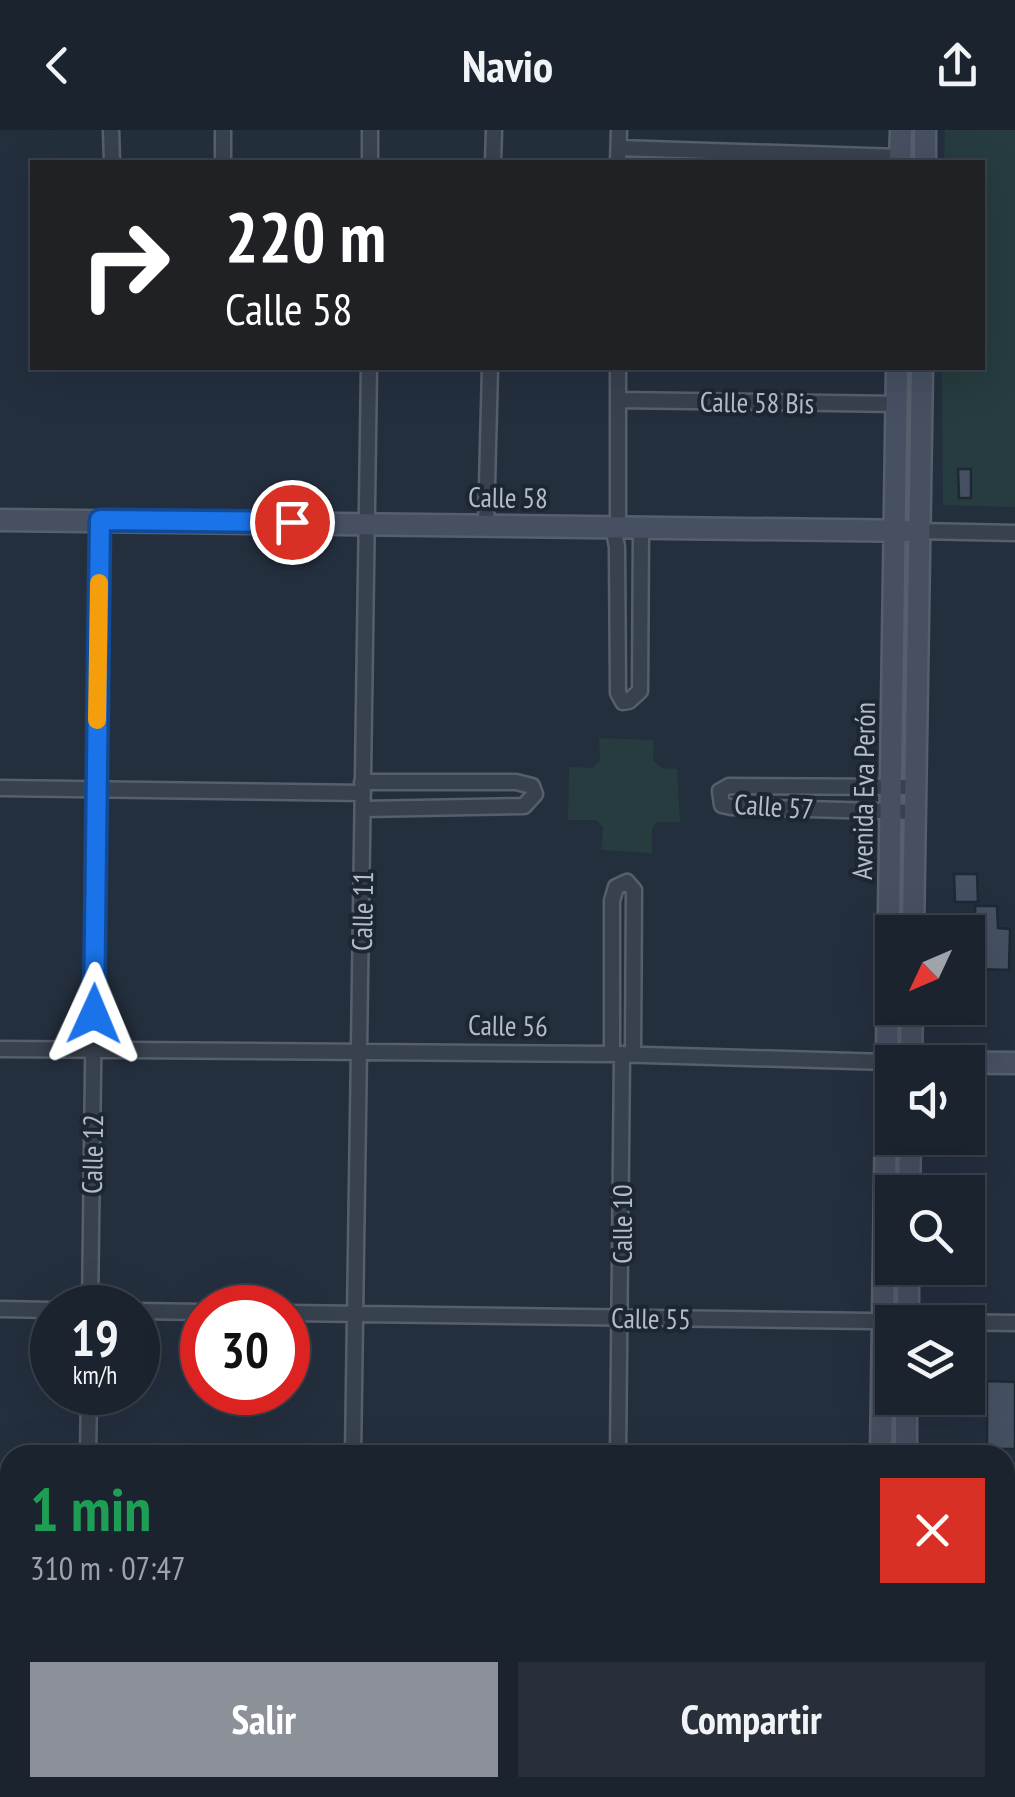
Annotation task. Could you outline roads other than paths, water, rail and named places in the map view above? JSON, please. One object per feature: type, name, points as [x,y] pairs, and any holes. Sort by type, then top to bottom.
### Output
[{"type":"main road","points":[[900,160],[901,130]]},
{"type":"main road","points":[[924,160],[925,130]]},
{"type":"main road","name":"Avenida Eva Perón","points":[[887,1045],[897,370]]},
{"type":"main road","name":"Avenida Eva Perón","points":[[913,915],[922,370]]},
{"type":"main road","name":"Calle 58","points":[[0,520],[919,531]]},
{"type":"main road","name":"Calle 56","points":[[985,1063],[1015,1063]]},
{"type":"main road","name":"Avenida Eva Perón","points":[[883,1305],[886,1155]]},
{"type":"main road","name":"Avenida Eva Perón","points":[[881,1445],[882,1415]]},
{"type":"main road","points":[[906,1415],[906,1445]]},
{"type":"street","points":[[111,130],[112,160]]},
{"type":"street","points":[[223,130],[223,160]]},
{"type":"street","points":[[370,130],[370,160]]},
{"type":"street","points":[[494,130],[494,160]]},
{"type":"street","points":[[619,130],[618,155],[900,160]]},
{"type":"street","name":"Calle 11","points":[[353,1445],[369,370]]},
{"type":"street","points":[[486,524],[490,370]]},
{"type":"street","points":[[618,370],[618,693],[623,702],[640,691],[640,526]]},
{"type":"street","name":"Calle 58 Bis","points":[[618,400],[897,404]]},
{"type":"street","name":"Calle 12","points":[[90,1285],[100,520]]},
{"type":"street","name":"Calle 58","points":[[919,531],[1015,533]]},
{"type":"street","points":[[0,788],[363,795],[524,806],[536,794],[532,786],[516,782],[363,795]]},
{"type":"street","name":"Calle 57","points":[[915,787],[729,786],[720,791],[722,805],[731,807],[915,812]]},
{"type":"street","name":"Calle 10","points":[[618,1445],[622,1054],[634,890],[627,882],[616,886],[612,900],[622,1054]]},
{"type":"street","name":"Calle 56","points":[[0,1049],[360,1050],[875,1062]]},
{"type":"street","points":[[0,1309],[30,1310]]},
{"type":"street","name":"Calle 55","points":[[310,1313],[875,1321]]},
{"type":"street","name":"Calle 55","points":[[985,1322],[1015,1322]]},
{"type":"street","points":[[88,1445],[89,1415]]}]
